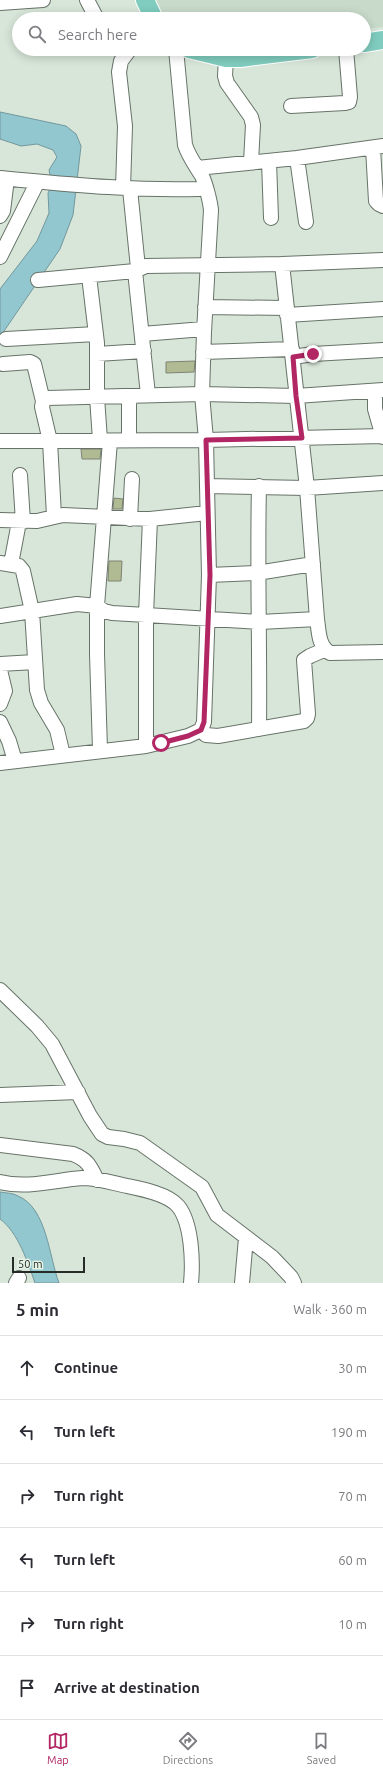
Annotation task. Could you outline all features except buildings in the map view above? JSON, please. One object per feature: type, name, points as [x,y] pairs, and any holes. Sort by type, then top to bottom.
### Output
[{"type":"main road","points":[[144,0],[150,12]]},
{"type":"main road","points":[[371,42],[383,40]]},
{"type":"main road","points":[[218,56],[226,58],[256,56]]},
{"type":"street","points":[[0,2],[43,0]]},
{"type":"street","points":[[87,0],[94,12]]},
{"type":"street","points":[[118,56],[121,61]]},
{"type":"street","points":[[125,56],[121,61],[119,72],[124,126],[126,189],[134,222],[148,395]]},
{"type":"street","points":[[177,56],[185,145],[203,179],[210,198],[202,394],[206,440],[210,575],[207,619],[206,711],[201,730]]},
{"type":"street","points":[[291,106],[349,102],[350,97],[347,56]]},
{"type":"street","points":[[226,58],[225,76],[227,83],[251,117],[253,125],[251,162]]},
{"type":"street","points":[[197,168],[297,158],[378,147],[376,201],[378,204],[383,206]]},
{"type":"street","points":[[297,158],[306,222]]},
{"type":"street","points":[[269,160],[271,218]]},
{"type":"street","points":[[0,216],[3,211],[4,178],[39,183],[126,189],[199,189],[202,188],[204,184]]},
{"type":"street","points":[[0,257],[39,183]]},
{"type":"street","points":[[38,280],[137,270],[146,266],[282,264],[383,260]]},
{"type":"street","points":[[282,264],[302,438],[314,564],[317,619],[321,643],[324,650],[330,653],[383,652]]},
{"type":"street","points":[[89,276],[96,334],[97,397],[105,440],[96,654],[100,750]]},
{"type":"street","points":[[205,308],[287,312],[383,309]]},
{"type":"street","points":[[142,334],[204,329]]},
{"type":"street","points":[[6,339],[96,334]]},
{"type":"street","points":[[203,352],[313,354],[383,350]]},
{"type":"street","points":[[97,354],[144,351]]},
{"type":"street","points":[[3,364],[30,362],[34,364],[36,368],[43,401],[42,407],[50,442],[54,516]]},
{"type":"street","points":[[0,442],[206,440],[383,436],[376,409],[379,390],[296,396],[202,394],[148,395],[47,398],[43,401]]},
{"type":"street","points":[[129,440],[130,396]]},
{"type":"street","points":[[20,475],[21,522],[5,564],[19,566],[23,571],[32,612],[37,690],[41,703],[57,730],[63,755]]},
{"type":"street","points":[[130,519],[132,479]]},
{"type":"street","points":[[207,486],[307,488],[383,484]]},
{"type":"street","points":[[259,486],[257,573],[260,622],[259,728]]},
{"type":"street","points":[[0,520],[21,522],[37,521],[63,515],[150,519],[207,513]]},
{"type":"street","points":[[146,746],[146,615],[150,519]]},
{"type":"street","points":[[210,575],[257,573],[314,564]]},
{"type":"street","points":[[0,616],[32,612],[71,604],[97,606],[104,611],[112,613],[207,619],[260,622],[317,619]]},
{"type":"street","points":[[201,730],[206,735],[212,736],[304,721],[307,718],[304,660],[324,650]]},
{"type":"street","points":[[0,664],[35,662]]},
{"type":"street","points":[[0,670],[5,691],[0,704]]},
{"type":"street","points":[[0,722],[9,741],[15,761]]},
{"type":"street","points":[[0,763],[100,750],[146,746],[188,736],[201,730]]},
{"type":"street","points":[[0,990],[37,1026],[52,1044],[90,1116],[102,1134],[108,1138],[124,1139],[140,1144],[202,1187],[217,1215],[272,1257],[291,1277],[294,1283]]},
{"type":"street","points":[[0,1095],[78,1092]]},
{"type":"street","points":[[0,1145],[73,1154],[83,1158],[90,1165],[97,1180]]},
{"type":"street","points":[[0,1182],[21,1185],[84,1178],[153,1192],[178,1206],[186,1223],[193,1262],[191,1283]]},
{"type":"street","points":[[242,1283],[246,1238]]},
{"type":"shaded area","points":[[151,0],[383,0],[383,27],[371,28],[371,12],[157,12]]},
{"type":"water","points":[[0,112],[66,126],[76,134],[81,146],[73,215],[60,249],[0,337],[0,289],[37,241],[49,213],[48,193],[52,185],[49,170],[57,157],[53,150],[37,144],[21,146],[0,139]]},
{"type":"water","points":[[0,1192],[18,1196],[28,1202],[35,1211],[46,1234],[59,1283],[35,1283],[22,1248],[12,1232],[0,1219]]},
{"type":"route","points":[[161,743],[188,736],[201,730],[206,711],[207,619],[210,575],[206,440],[302,438],[296,396],[293,357],[313,354]]}]
